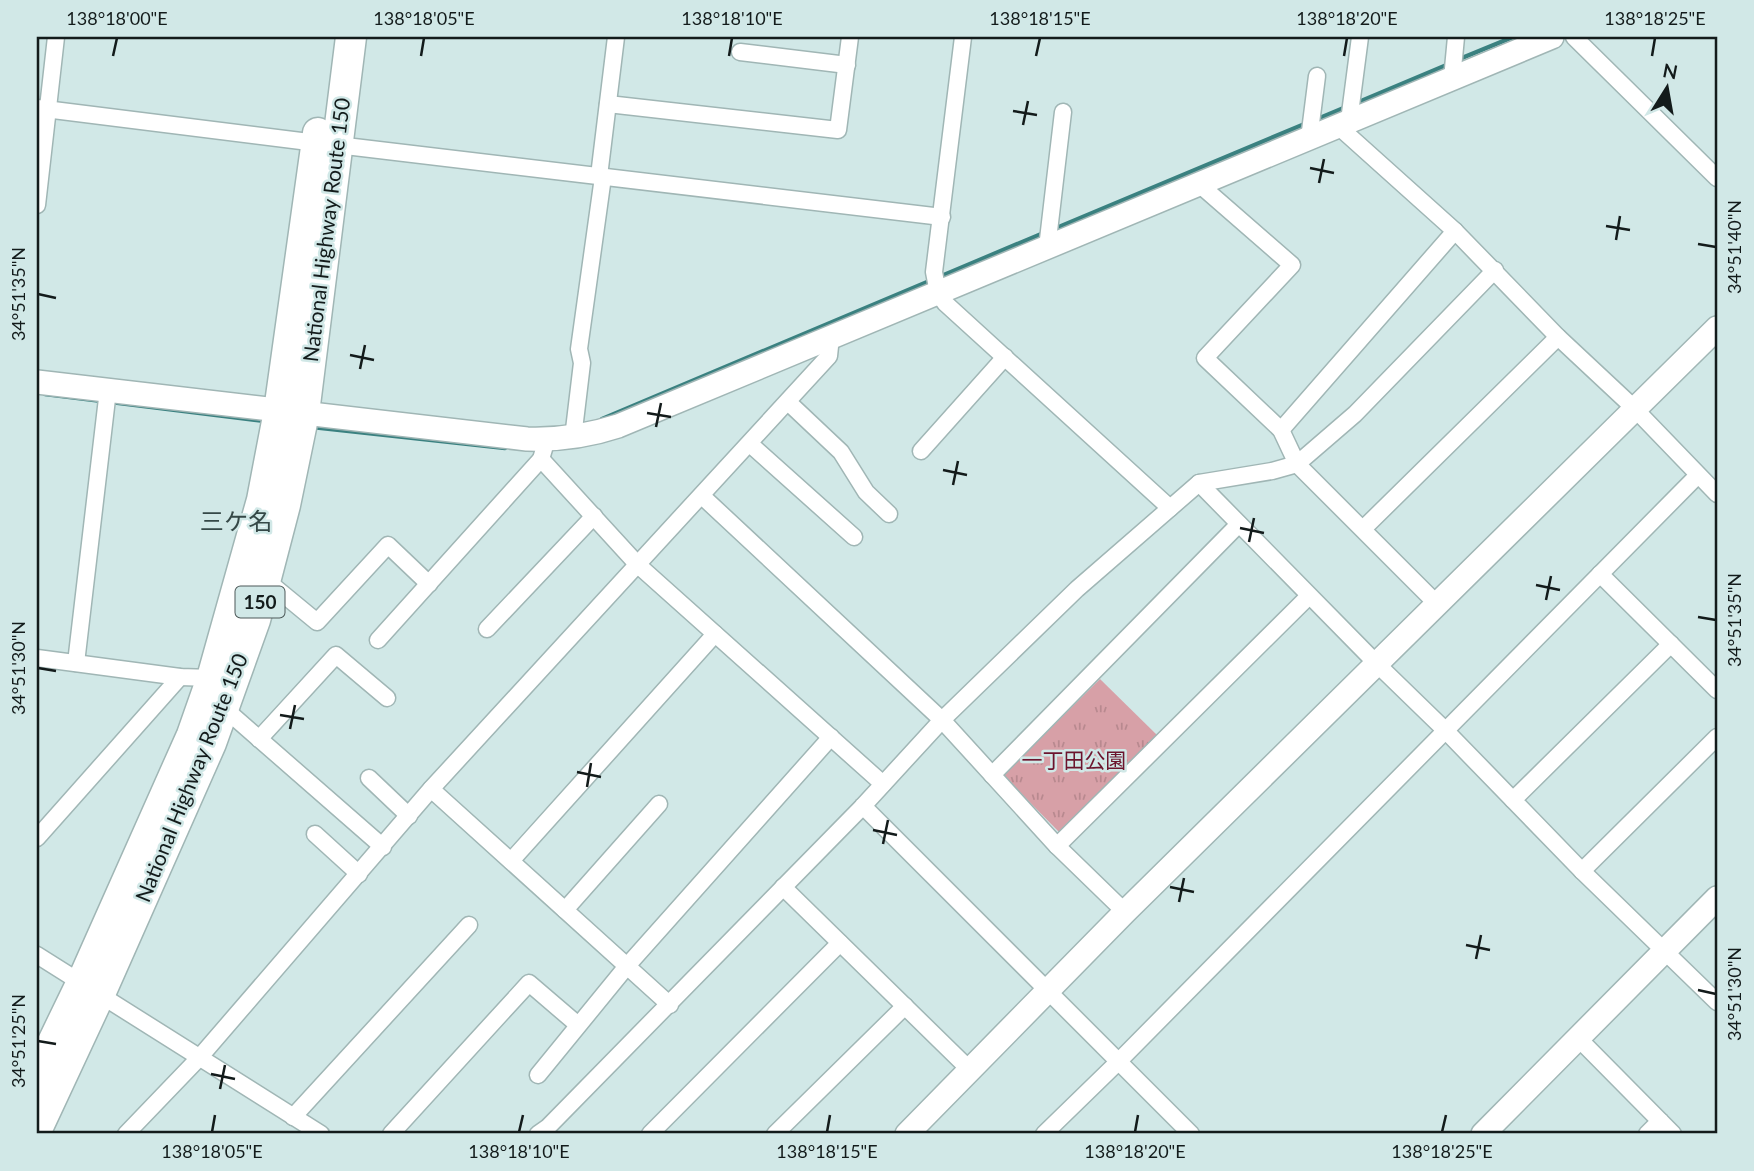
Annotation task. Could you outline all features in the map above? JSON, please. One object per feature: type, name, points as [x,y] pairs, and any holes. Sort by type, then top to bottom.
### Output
[{"type":"highway","name":"National Highway Route 150","points":[[37,1075],[90,989],[225,709],[255,620],[285,505],[292,412],[327,144],[332,37]]},
{"type":"highway","name":"National Highway Route 150","points":[[327,144],[351,37]]},
{"type":"highway","name":"National Highway Route 150","points":[[37,1129],[192,735],[212,678],[262,500],[292,412]]},
{"type":"street","points":[[37,205],[43,108],[56,37]]},
{"type":"street","points":[[573,438],[582,363],[579,349],[616,37]]},
{"type":"street","points":[[608,104],[838,130],[850,37]]},
{"type":"street","points":[[963,37],[934,272],[939,293],[945,303],[1170,508]]},
{"type":"street","points":[[1344,124],[1360,37]]},
{"type":"street","points":[[1452,79],[1457,37]]},
{"type":"street","points":[[378,640],[544,450],[573,438],[618,426],[1552,37]]},
{"type":"street","points":[[1574,37],[1717,178]]},
{"type":"street","points":[[740,52],[847,65]]},
{"type":"street","points":[[1309,139],[1317,76]]},
{"type":"street","points":[[43,108],[942,217]]},
{"type":"street","points":[[1047,248],[1063,112]]},
{"type":"street","points":[[1344,124],[1495,270],[1558,337],[1634,408],[1717,494]]},
{"type":"street","points":[[1199,184],[1292,265],[1205,358],[1281,430],[1297,464],[1437,604]]},
{"type":"street","points":[[1281,430],[1455,231]]},
{"type":"street","points":[[548,1132],[863,806],[942,720],[1077,589],[1199,483],[1272,471],[1297,464],[1355,414],[1495,270]]},
{"type":"street","points":[[907,1134],[1125,912],[1717,329]]},
{"type":"street","points":[[126,1134],[199,1058],[431,789],[829,356],[831,337]]},
{"type":"street","points":[[1363,529],[1558,337]]},
{"type":"street","points":[[921,451],[1005,356]]},
{"type":"street","points":[[37,382],[292,412],[544,450],[594,516],[638,565],[883,784]]},
{"type":"street","points":[[76,663],[108,390]]},
{"type":"street","points":[[788,402],[841,452],[866,492],[889,514]]},
{"type":"street","points":[[750,444],[854,537]]},
{"type":"street","points":[[1044,1134],[1698,475]]},
{"type":"street","points":[[1199,483],[1582,872],[1717,1002]]},
{"type":"street","points":[[702,496],[942,720],[1057,846],[1125,912]]},
{"type":"street","points":[[487,629],[594,516]]},
{"type":"street","points":[[992,775],[1239,524]]},
{"type":"street","points":[[266,580],[317,622],[388,545],[429,584]]},
{"type":"street","points":[[1600,574],[1717,690]]},
{"type":"street","points":[[1057,846],[1309,596]]},
{"type":"street","points":[[511,861],[715,634]]},
{"type":"street","points":[[1513,800],[1671,644]]},
{"type":"street","points":[[259,739],[336,655],[387,698]]},
{"type":"street","points":[[37,658],[180,677],[212,678]]},
{"type":"street","points":[[37,838],[180,677]]},
{"type":"street","points":[[225,709],[383,847]]},
{"type":"street","points":[[538,1074],[626,966],[831,737]]},
{"type":"street","points":[[1582,872],[1717,737]]},
{"type":"street","points":[[369,778],[409,816]]},
{"type":"street","points":[[431,789],[670,1005]]},
{"type":"street","points":[[565,910],[659,804]]},
{"type":"street","points":[[863,806],[1190,1134]]},
{"type":"street","points":[[315,834],[359,874]]},
{"type":"street","points":[[783,887],[970,1070]]},
{"type":"street","points":[[1483,1134],[1717,898]]},
{"type":"street","points":[[293,1117],[469,925]]},
{"type":"street","points":[[650,1134],[840,943]]},
{"type":"street","points":[[37,955],[321,1134]]},
{"type":"street","points":[[391,1134],[529,983],[578,1026]]},
{"type":"street","points":[[775,1134],[905,1006]]},
{"type":"street","points":[[1578,1038],[1673,1134]]},
{"type":"street","points":[[1647,1134],[1660,1121]]},
{"type":"green space","name":"一丁田公園","points":[[1100,679],[1157,735],[1059,832],[1003,775]]},
{"type":"waterway","points":[[1457,60],[1513,37]]},
{"type":"waterway","points":[[1354,104],[1449,64]]},
{"type":"waterway","points":[[1315,120],[1346,107]]},
{"type":"waterway","points":[[1054,229],[1307,123]]},
{"type":"waterway","points":[[602,419],[1046,232]]},
{"type":"waterway","points":[[45,394],[102,401]]},
{"type":"waterway","points":[[111,402],[265,421]]},
{"type":"waterway","points":[[312,427],[505,448]]},
{"type":"district","name":"三ケ名","points":[[236,522]]}]
